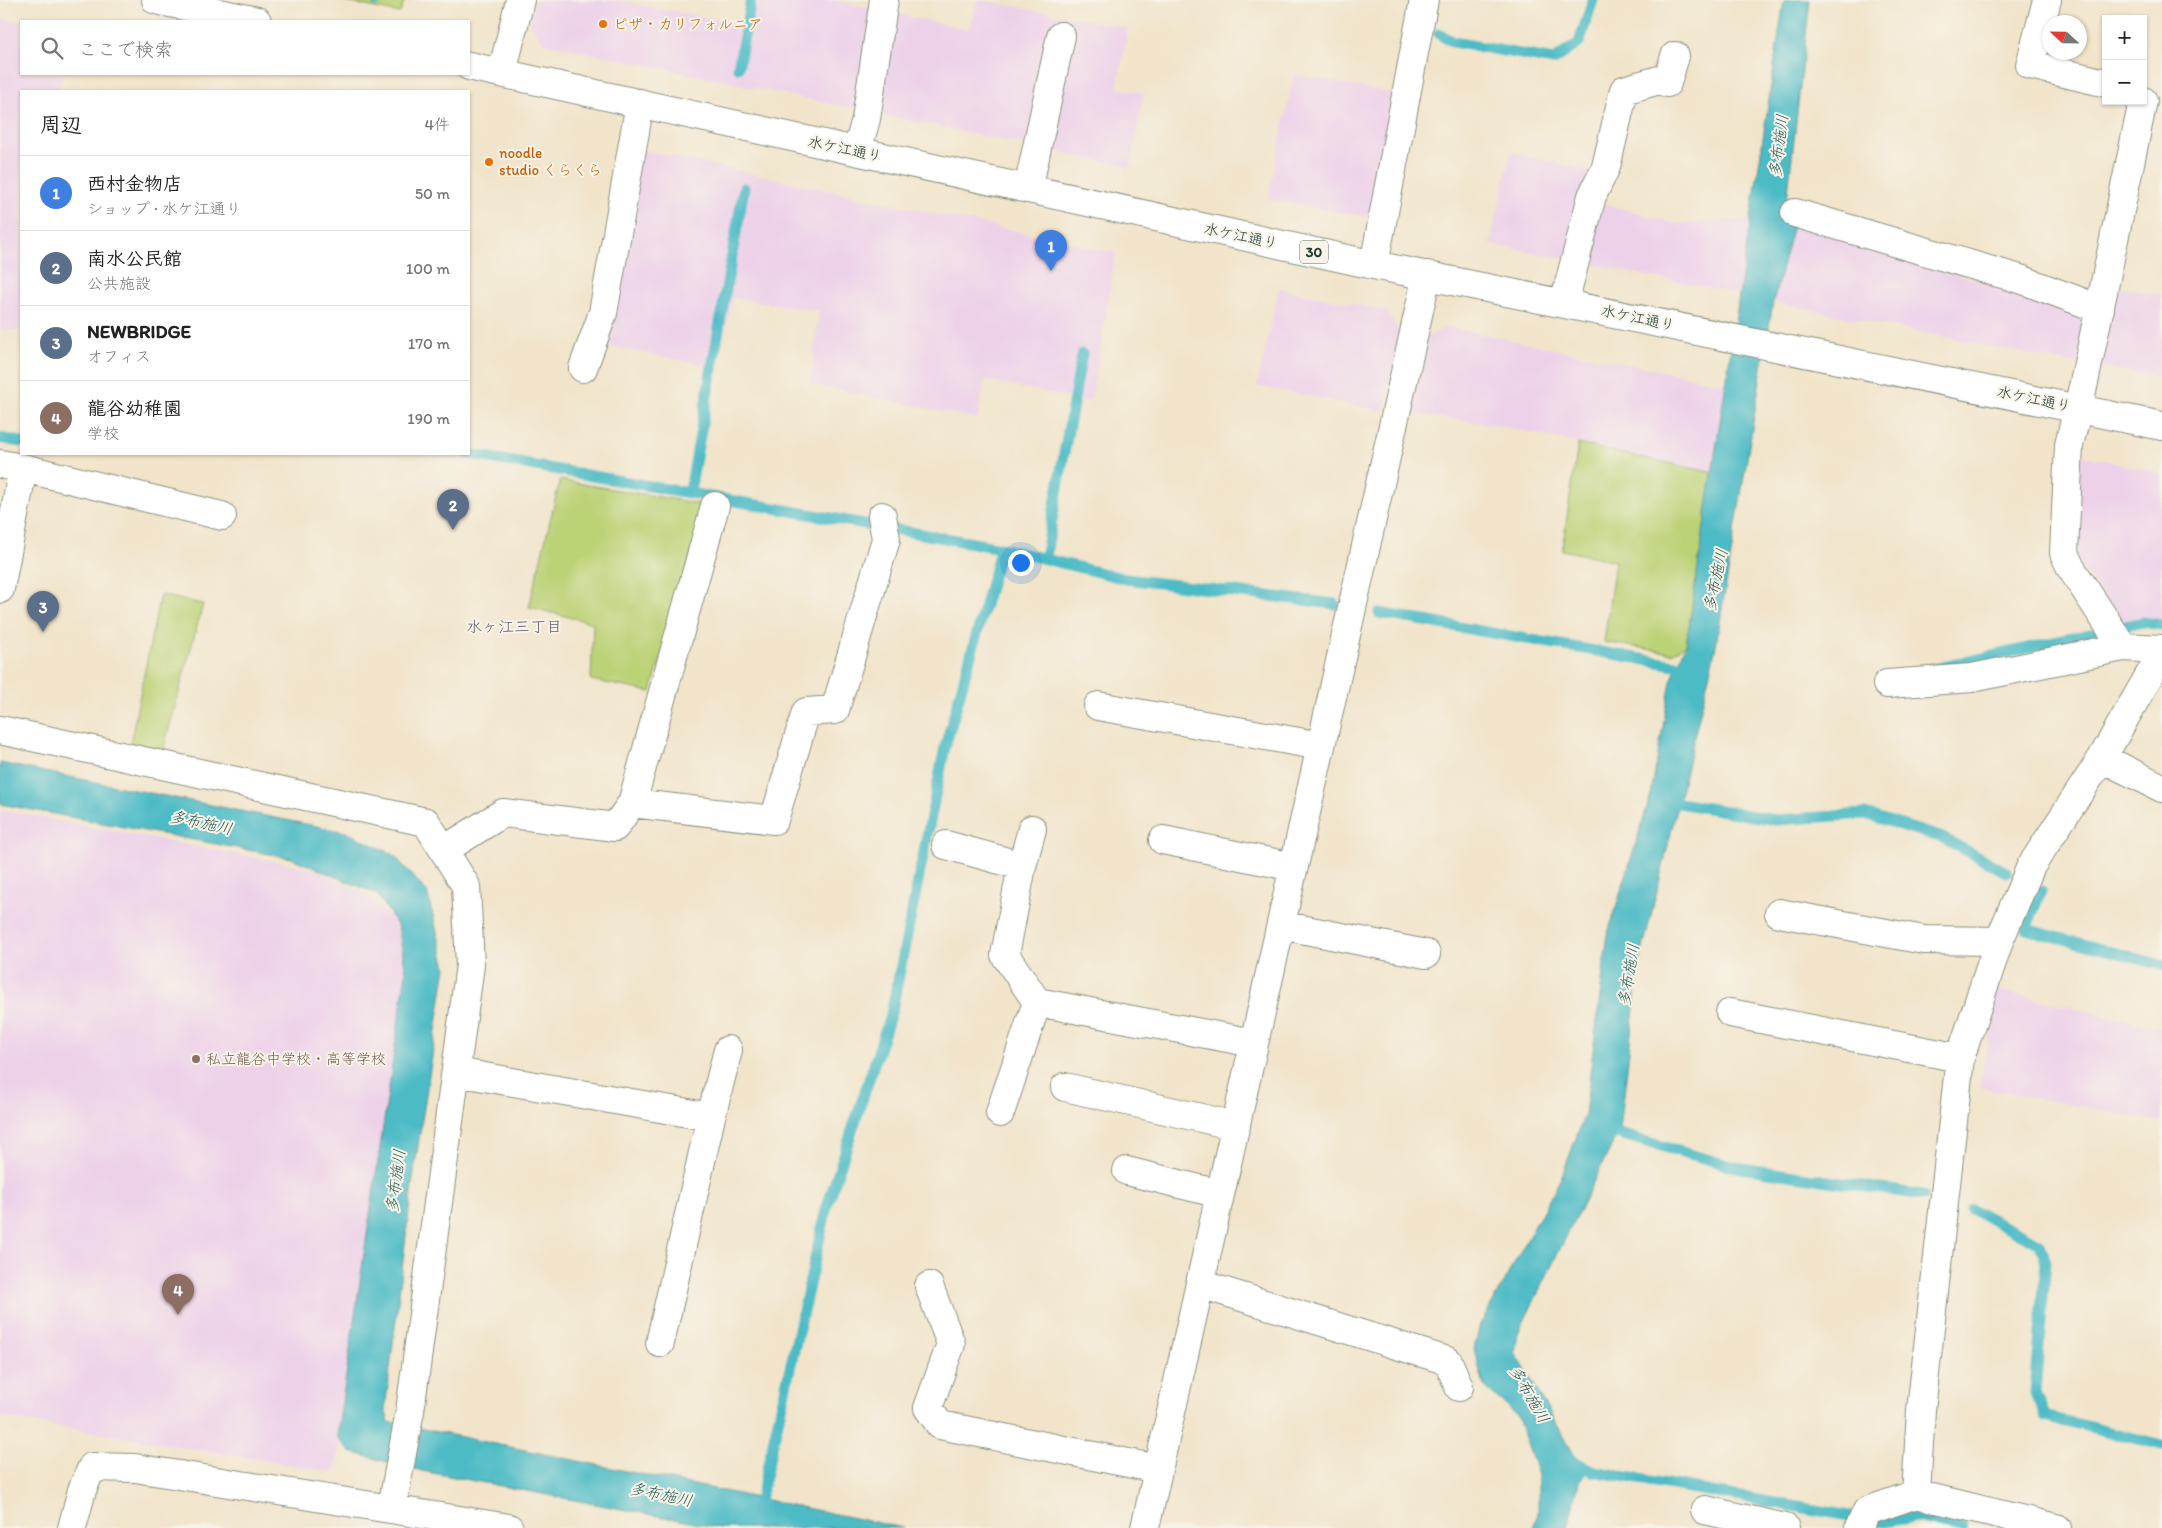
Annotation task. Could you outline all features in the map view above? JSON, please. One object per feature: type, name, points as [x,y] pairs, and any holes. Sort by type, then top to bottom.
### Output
[{"type":"street","points":[[156,0],[252,20]]},
{"type":"street","points":[[502,73],[520,0]]},
{"type":"street","points":[[857,151],[866,119],[884,0]]},
{"type":"street","points":[[1374,265],[1424,0]]},
{"type":"street","points":[[2046,0],[2030,65],[2102,82]]},
{"type":"street","points":[[1028,189],[1061,36]]},
{"type":"street","points":[[1564,303],[1592,196],[1606,166],[1624,90],[1659,80],[1667,83],[1675,56]]},
{"type":"street","name":"水ケ江通り","points":[[470,66],[1374,265],[2162,426]]},
{"type":"street","points":[[583,368],[603,313],[640,103]]},
{"type":"street","points":[[2116,635],[2071,568],[2064,553],[2069,445],[2145,105]]},
{"type":"street","points":[[1796,213],[2023,280],[2100,310]]},
{"type":"street","points":[[1144,1528],[1427,275]]},
{"type":"street","points":[[0,589],[12,466],[222,516]]},
{"type":"street","points":[[444,850],[503,812],[615,827],[632,803],[715,506]]},
{"type":"street","points":[[632,803],[774,820],[806,712],[835,710],[884,528]]},
{"type":"street","points":[[1887,684],[1972,678],[2116,635],[2162,649]]},
{"type":"street","points":[[1916,1494],[1921,1410],[1960,1058],[1999,941],[2031,866],[2102,758],[2162,653]]},
{"type":"street","points":[[1098,706],[1321,746]]},
{"type":"street","points":[[0,730],[426,822],[466,886],[470,965],[407,1422],[392,1508]]},
{"type":"street","points":[[2102,758],[2162,788]]},
{"type":"street","points":[[1032,829],[1022,866],[1005,955],[1037,1002],[1254,1043]]},
{"type":"street","points":[[1163,840],[1294,867]]},
{"type":"street","points":[[946,845],[1022,866]]},
{"type":"street","points":[[1779,913],[1924,940],[1999,941]]},
{"type":"street","points":[[1280,925],[1426,954]]},
{"type":"street","points":[[1000,1113],[1037,1002]]},
{"type":"street","points":[[1730,1013],[1960,1058]]},
{"type":"street","points":[[660,1343],[728,1050]]},
{"type":"street","points":[[456,1072],[711,1117]]},
{"type":"street","points":[[1065,1087],[1236,1126]]},
{"type":"street","points":[[1127,1171],[1220,1194]]},
{"type":"street","points":[[1200,1284],[1448,1362],[1459,1387]]},
{"type":"street","points":[[929,1286],[951,1344],[928,1408],[940,1425],[1158,1469]]},
{"type":"street","points":[[72,1528],[82,1490],[92,1467],[108,1466],[135,1468],[509,1528]]},
{"type":"street","points":[[1863,1520],[1916,1494],[2057,1528]]},
{"type":"street","points":[[1705,1510],[1785,1528]]},
{"type":"shaded area","points":[[535,0],[615,0],[746,25],[752,0],[835,0],[969,30],[977,0],[980,0],[1128,28],[1117,88],[1144,93],[1130,167],[543,43],[530,23]]},
{"type":"shaded area","points":[[0,18],[20,22],[20,75],[62,75],[59,90],[20,90],[20,331],[0,329]]},
{"type":"shaded area","points":[[1294,74],[1398,94],[1379,204],[1365,217],[1268,199]]},
{"type":"shaded area","points":[[639,149],[1116,253],[1091,402],[984,380],[978,419],[810,384],[819,311],[733,298],[716,367],[600,345]]},
{"type":"shaded area","points":[[1511,152],[1589,171],[1603,203],[1676,224],[1752,219],[1739,294],[1490,244]]},
{"type":"shaded area","points":[[1793,225],[2089,314],[2080,365],[1773,302]]},
{"type":"shaded area","points":[[2111,285],[2162,295],[2162,378],[2098,366]]},
{"type":"shaded area","points":[[1279,288],[1387,311],[1401,335],[1383,411],[1257,386]]},
{"type":"shaded area","points":[[1446,327],[1726,384],[1714,473],[1496,425],[1407,413],[1427,338]]},
{"type":"shaded area","points":[[2077,454],[2162,474],[2162,629],[2125,625],[2077,560]]},
{"type":"shaded area","points":[[0,810],[311,868],[360,890],[397,923],[406,967],[335,1472],[0,1417]]},
{"type":"shaded area","points":[[1998,990],[2162,1029],[2162,1122],[1979,1087]]},
{"type":"green space","points":[[337,0],[405,0],[400,13]]},
{"type":"green space","points":[[1578,444],[1714,473],[1686,645],[1672,653],[1604,642],[1615,561],[1562,550]]},
{"type":"green space","points":[[560,480],[706,505],[651,692],[591,680],[593,623],[529,607]]},
{"type":"green space","points":[[160,595],[203,604],[163,751],[130,744]]},
{"type":"water","name":"多布施川","points":[[1784,0],[1810,0],[1785,218],[1793,225],[1773,302],[1715,651],[1639,965],[1620,1129],[1518,1333],[1515,1352],[1586,1475],[1579,1482],[1568,1528],[1533,1528],[1538,1513],[1538,1475],[1517,1415],[1484,1386],[1474,1349],[1480,1325],[1561,1178],[1585,1114],[1608,933],[1651,794],[1671,681],[1686,645]]},
{"type":"water","name":"多布施川","points":[[0,763],[346,832],[393,854],[427,892],[446,967],[413,1178],[385,1410],[389,1422],[903,1528],[721,1528],[422,1471],[350,1452],[337,1436],[406,972],[398,926],[377,894],[291,858],[0,804]]},
{"type":"waterway","points":[[738,68],[751,0]]},
{"type":"waterway","points":[[1439,34],[1453,42],[1554,60],[1579,43],[1593,0]]},
{"type":"waterway","points":[[690,491],[744,188]]},
{"type":"waterway","points":[[1045,559],[1082,354]]},
{"type":"waterway","points":[[0,438],[20,442]]},
{"type":"waterway","points":[[470,454],[1001,548],[1126,579],[1335,604]]},
{"type":"waterway","points":[[757,1513],[827,1206],[892,1010],[945,747],[1001,548]]},
{"type":"waterway","points":[[1379,613],[1692,668]]},
{"type":"waterway","points":[[1934,669],[2143,622],[2162,625]]},
{"type":"waterway","points":[[1668,801],[1776,820],[1865,814],[1943,838],[2006,872]]},
{"type":"waterway","points":[[2041,891],[2026,929],[2162,965]]},
{"type":"waterway","points":[[1609,1131],[1734,1167],[1923,1195]]},
{"type":"waterway","points":[[1971,1209],[2040,1244],[2046,1262],[2035,1393],[2045,1416],[2162,1445]]},
{"type":"waterway","points":[[1568,1458],[1593,1471],[1884,1522],[1913,1517],[1962,1528]]},
{"type":"place","name":"ピザ・カリフォルニア","points":[[603,24]]},
{"type":"place","name":"noodle studio くらくら","points":[[489,162]]},
{"type":"place","name":"西村金物店","points":[[1051,271]]},
{"type":"place","name":"南水公民館","points":[[453,530]]},
{"type":"place","name":"NEWBRIDGE","points":[[43,632]]},
{"type":"place","name":"私立龍谷中学校・高等学校","points":[[196,1059]]},
{"type":"place","name":"龍谷幼稚園","points":[[178,1315]]},
{"type":"district","name":"水ヶ江三丁目","points":[[514,626]]}]
